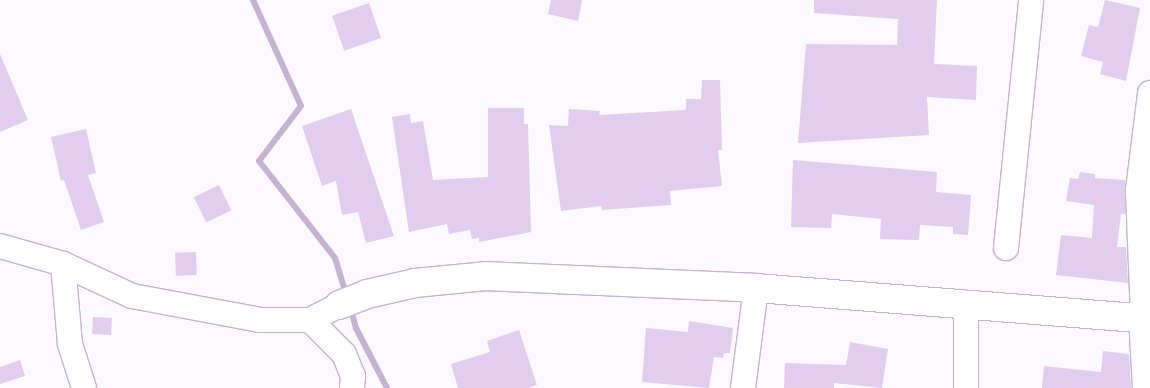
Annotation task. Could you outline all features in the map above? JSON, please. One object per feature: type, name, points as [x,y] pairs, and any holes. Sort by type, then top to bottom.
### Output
[{"type":"street","points":[[1006,248],[1031,0]]},
{"type":"street","points":[[1144,388],[1145,318],[1138,190],[1150,93]]},
{"type":"street","points":[[0,246],[63,264],[132,296],[260,320],[310,320],[366,294],[415,283],[486,276],[756,288],[966,306],[1145,318]]},
{"type":"street","points":[[63,264],[70,344],[84,388]]},
{"type":"street","points":[[743,388],[756,288]]},
{"type":"street","points":[[966,306],[966,388]]},
{"type":"street","points":[[310,320],[344,354],[353,376],[352,388]]},
{"type":"building","points":[[551,0],[582,0],[578,21],[548,14]]},
{"type":"building","points":[[814,0],[937,0],[934,64],[977,66],[976,100],[927,97],[929,135],[798,143],[806,44],[897,45],[898,19],[814,13]]},
{"type":"building","points":[[1105,0],[1140,8],[1126,81],[1100,74],[1103,62],[1081,56],[1089,25],[1098,27]]},
{"type":"building","points":[[369,3],[381,38],[344,51],[332,16]]},
{"type":"building","points":[[0,54],[28,120],[0,132]]},
{"type":"building","points":[[702,80],[720,80],[722,150],[718,150],[722,186],[670,191],[671,205],[602,210],[601,206],[561,211],[549,125],[568,126],[569,109],[600,111],[599,115],[686,110],[686,99],[701,99]]},
{"type":"building","points":[[488,108],[524,108],[524,124],[528,124],[531,232],[479,242],[479,238],[472,239],[470,230],[449,234],[447,224],[409,232],[392,117],[410,114],[411,123],[423,121],[433,180],[488,177]]},
{"type":"building","points":[[351,109],[394,236],[366,243],[358,212],[342,215],[336,181],[322,186],[302,126]]},
{"type":"building","points":[[86,129],[96,173],[88,175],[104,222],[81,230],[64,180],[61,181],[51,137]]},
{"type":"building","points":[[793,160],[937,172],[936,192],[971,195],[968,235],[953,234],[953,227],[920,225],[919,240],[880,239],[881,219],[832,214],[831,228],[791,227]]},
{"type":"building","points":[[1080,172],[1095,174],[1095,178],[1125,180],[1125,214],[1121,214],[1117,247],[1126,247],[1128,283],[1056,275],[1061,235],[1092,238],[1094,205],[1066,201],[1070,178],[1078,179]]},
{"type":"building","points":[[219,185],[231,210],[206,222],[194,197]]},
{"type":"building","points":[[196,252],[197,275],[176,276],[175,253]]},
{"type":"building","points":[[93,317],[112,318],[111,335],[92,334]]},
{"type":"building","points":[[689,321],[733,328],[730,353],[724,353],[723,358],[714,357],[709,388],[642,382],[646,328],[688,332]]},
{"type":"building","points":[[519,330],[537,385],[528,388],[458,388],[451,364],[490,352],[487,341]]},
{"type":"building","points":[[850,342],[888,349],[882,388],[834,383],[834,388],[784,388],[785,363],[846,365]]},
{"type":"building","points":[[1103,351],[1129,354],[1131,388],[1042,388],[1044,366],[1101,372]]},
{"type":"building","points":[[20,360],[25,376],[0,384],[0,367]]},
{"type":"waterway","points":[[253,0],[301,106],[259,161],[335,258],[346,294]]},
{"type":"waterway","points":[[350,306],[356,328],[387,388]]}]
